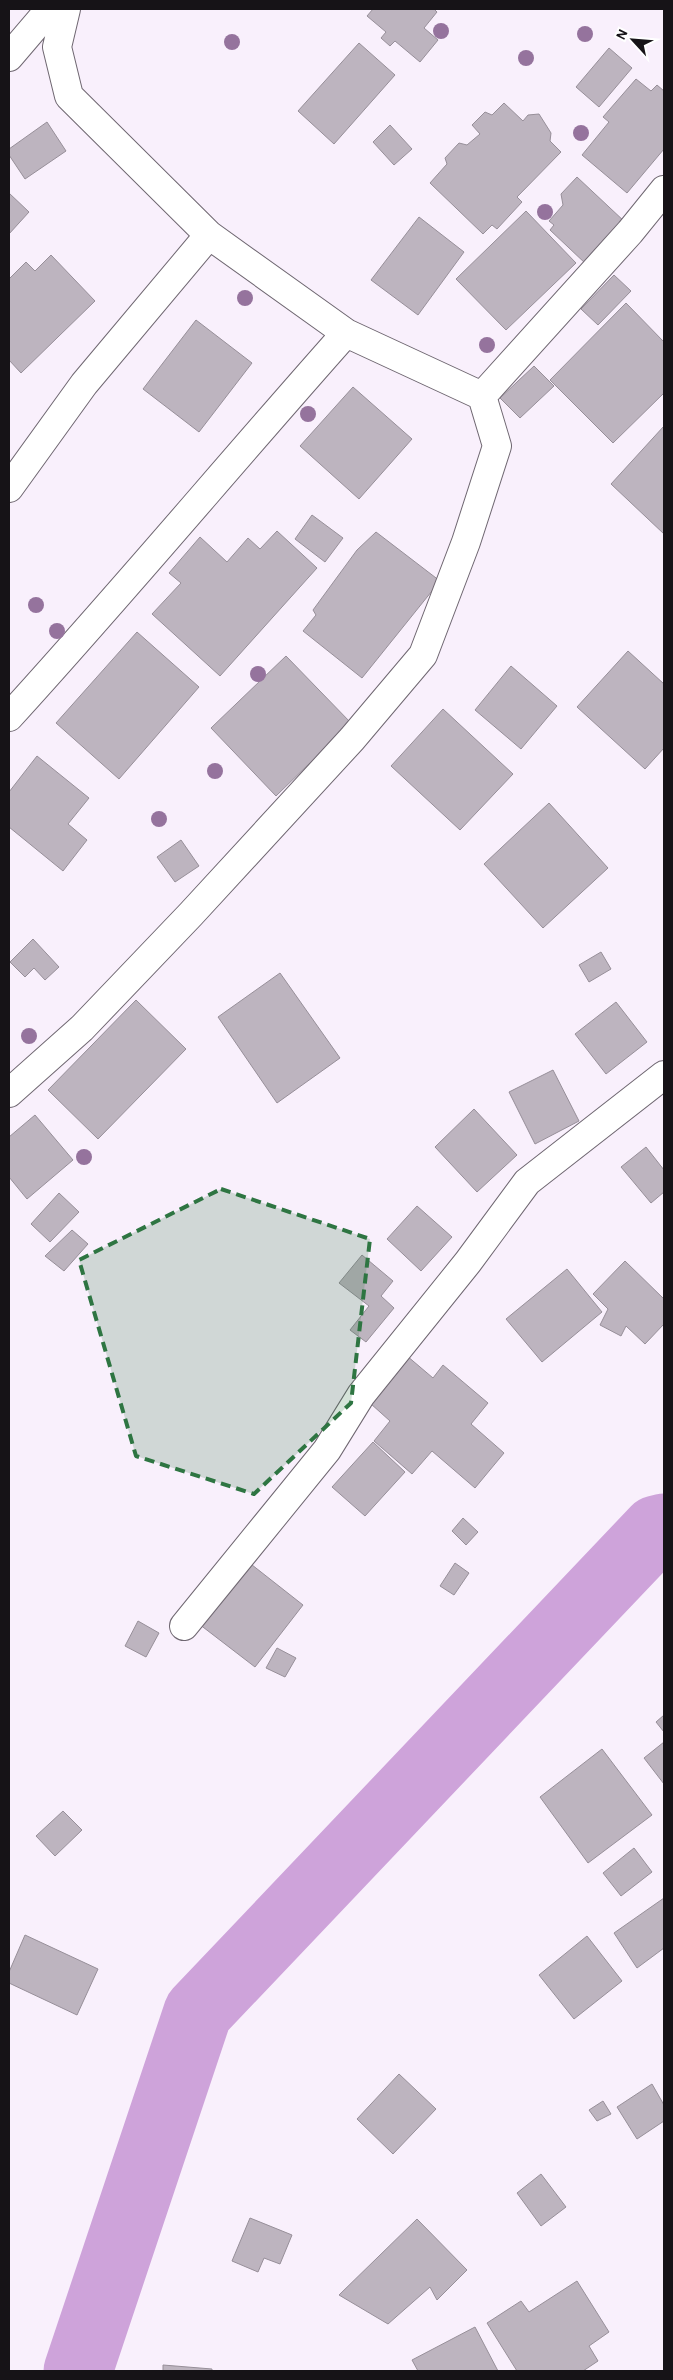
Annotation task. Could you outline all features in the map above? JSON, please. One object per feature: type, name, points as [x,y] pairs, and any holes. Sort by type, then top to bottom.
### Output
[{"type":"street","points":[[9,57],[50,9]]},
{"type":"street","points":[[9,1093],[82,1028],[191,914],[352,739],[423,655],[466,542],[497,446],[482,396],[346,333],[209,235],[69,96],[57,47],[66,9]]},
{"type":"street","points":[[482,396],[630,232],[664,190]]},
{"type":"street","points":[[9,488],[84,384],[209,235]]},
{"type":"street","points":[[9,717],[107,610],[223,471],[346,333]]},
{"type":"street","points":[[184,1626],[327,1450],[361,1395],[468,1262],[527,1182],[664,1074]]},
{"type":"highlighted area","points":[[221,1189],[370,1239],[351,1403],[254,1494],[136,1456],[79,1260]]},
{"type":"building","points":[[373,9],[434,9],[437,12],[424,28],[438,40],[420,62],[395,41],[390,46],[381,38],[386,32],[367,16]]},
{"type":"building","points":[[359,43],[395,75],[334,144],[298,111]]},
{"type":"building","points":[[609,48],[632,68],[599,107],[576,87]]},
{"type":"building","points":[[636,79],[651,91],[657,85],[664,91],[664,149],[627,193],[582,155],[609,122],[603,117]]},
{"type":"building","points":[[504,103],[523,121],[528,115],[539,114],[551,133],[550,141],[561,152],[517,197],[522,202],[497,229],[492,225],[483,234],[430,183],[447,164],[445,158],[459,143],[467,145],[480,134],[472,125],[485,112],[492,115]]},
{"type":"building","points":[[47,122],[66,151],[25,179],[9,155],[9,149]]},
{"type":"building","points":[[390,125],[412,149],[394,165],[373,142]]},
{"type":"building","points":[[577,177],[625,222],[586,264],[550,230],[554,225],[549,221],[563,205],[561,194]]},
{"type":"building","points":[[9,193],[29,212],[9,234]]},
{"type":"building","points":[[526,211],[576,263],[506,330],[456,279]]},
{"type":"building","points":[[419,217],[464,252],[418,315],[371,280]]},
{"type":"building","points":[[51,255],[95,301],[21,373],[9,360],[9,279],[26,262],[35,271]]},
{"type":"building","points":[[614,275],[631,291],[598,325],[581,309]]},
{"type":"building","points":[[626,303],[664,342],[664,393],[613,443],[550,380]]},
{"type":"building","points":[[196,320],[252,363],[199,432],[143,389]]},
{"type":"building","points":[[534,366],[554,386],[520,418],[500,398]]},
{"type":"building","points":[[353,387],[412,439],[359,499],[300,446]]},
{"type":"building","points":[[664,426],[664,534],[611,484]]},
{"type":"building","points":[[312,515],[343,538],[325,562],[295,539]]},
{"type":"building","points":[[277,531],[317,568],[220,676],[152,614],[181,583],[169,573],[200,537],[227,562],[248,538],[260,549]]},
{"type":"building","points":[[376,532],[440,581],[362,678],[303,631],[316,615],[313,610],[357,550]]},
{"type":"building","points":[[137,632],[199,687],[119,779],[56,723]]},
{"type":"building","points":[[628,651],[664,684],[664,748],[645,769],[577,707]]},
{"type":"building","points":[[286,656],[351,723],[276,796],[211,728]]},
{"type":"building","points":[[511,666],[557,706],[521,749],[475,710]]},
{"type":"building","points":[[443,709],[513,774],[460,830],[391,766]]},
{"type":"building","points":[[37,756],[89,798],[68,824],[87,840],[63,871],[9,827],[9,792]]},
{"type":"building","points":[[549,803],[608,868],[543,928],[484,864]]},
{"type":"building","points":[[181,840],[199,866],[175,882],[157,857]]},
{"type":"building","points":[[33,939],[59,967],[45,980],[34,968],[25,977],[10,962]]},
{"type":"building","points":[[601,952],[611,969],[589,982],[579,965]]},
{"type":"building","points":[[280,973],[340,1058],[277,1103],[218,1017]]},
{"type":"building","points":[[136,1000],[186,1049],[98,1139],[48,1090]]},
{"type":"building","points":[[616,1002],[647,1042],[606,1074],[575,1034]]},
{"type":"building","points":[[553,1070],[579,1121],[535,1144],[509,1092]]},
{"type":"building","points":[[474,1109],[517,1155],[477,1192],[435,1147]]},
{"type":"building","points":[[35,1115],[73,1160],[27,1199],[9,1177],[9,1137]]},
{"type":"building","points":[[646,1147],[664,1170],[664,1192],[651,1203],[621,1167]]},
{"type":"building","points":[[59,1193],[79,1212],[50,1242],[31,1224]]},
{"type":"building","points":[[417,1206],[452,1237],[421,1271],[387,1239]]},
{"type":"building","points":[[72,1230],[88,1244],[64,1271],[45,1256]]},
{"type":"building","points":[[362,1255],[393,1281],[381,1296],[394,1308],[366,1342],[350,1330],[369,1306],[339,1283]]},
{"type":"building","points":[[625,1261],[664,1299],[664,1324],[645,1344],[626,1326],[621,1336],[600,1325],[608,1309],[593,1294]]},
{"type":"building","points":[[567,1269],[602,1312],[542,1362],[506,1319]]},
{"type":"building","points":[[400,1350],[433,1378],[443,1365],[488,1403],[471,1424],[504,1453],[475,1488],[432,1451],[412,1474],[374,1441],[390,1421],[361,1395]]},
{"type":"building","points":[[373,1442],[405,1472],[365,1516],[332,1487]]},
{"type":"building","points":[[463,1518],[478,1532],[466,1545],[452,1531]]},
{"type":"building","points":[[247,1561],[303,1605],[255,1667],[199,1624]]},
{"type":"building","points":[[455,1563],[469,1573],[454,1595],[440,1586]]},
{"type":"building","points":[[138,1621],[159,1633],[146,1657],[125,1646]]},
{"type":"building","points":[[277,1648],[296,1658],[285,1677],[266,1668]]},
{"type":"building","points":[[664,1715],[664,1732],[656,1722]]},
{"type":"building","points":[[664,1742],[664,1784],[644,1758]]},
{"type":"building","points":[[602,1749],[652,1815],[588,1863],[540,1797]]},
{"type":"building","points":[[63,1811],[82,1830],[55,1856],[36,1836]]},
{"type":"building","points":[[634,1848],[652,1872],[621,1896],[603,1873]]},
{"type":"building","points":[[664,1898],[664,1948],[637,1968],[614,1933]]},
{"type":"building","points":[[25,1935],[98,1969],[77,2015],[9,1983],[9,1972]]},
{"type":"building","points":[[587,1936],[622,1981],[574,2019],[539,1975]]},
{"type":"building","points":[[399,2074],[436,2109],[393,2154],[357,2119]]},
{"type":"building","points":[[652,2084],[664,2105],[664,2121],[637,2139],[617,2107]]},
{"type":"building","points":[[603,2101],[611,2114],[597,2121],[589,2110]]},
{"type":"building","points":[[541,2174],[566,2207],[541,2226],[517,2193]]},
{"type":"building","points":[[250,2218],[292,2235],[280,2264],[264,2258],[258,2272],[232,2261]]},
{"type":"building","points":[[417,2219],[467,2270],[437,2300],[430,2287],[388,2324],[339,2295]]},
{"type":"building","points":[[577,2281],[609,2332],[589,2346],[598,2361],[583,2371],[517,2371],[487,2323],[521,2301],[529,2312]]},
{"type":"building","points":[[475,2327],[498,2371],[418,2371],[412,2360]]},
{"type":"building","points":[[163,2365],[212,2369],[212,2371],[163,2371]]},
{"type":"waterway","points":[[78,2371],[198,2012],[656,1530],[664,1528]]}]
